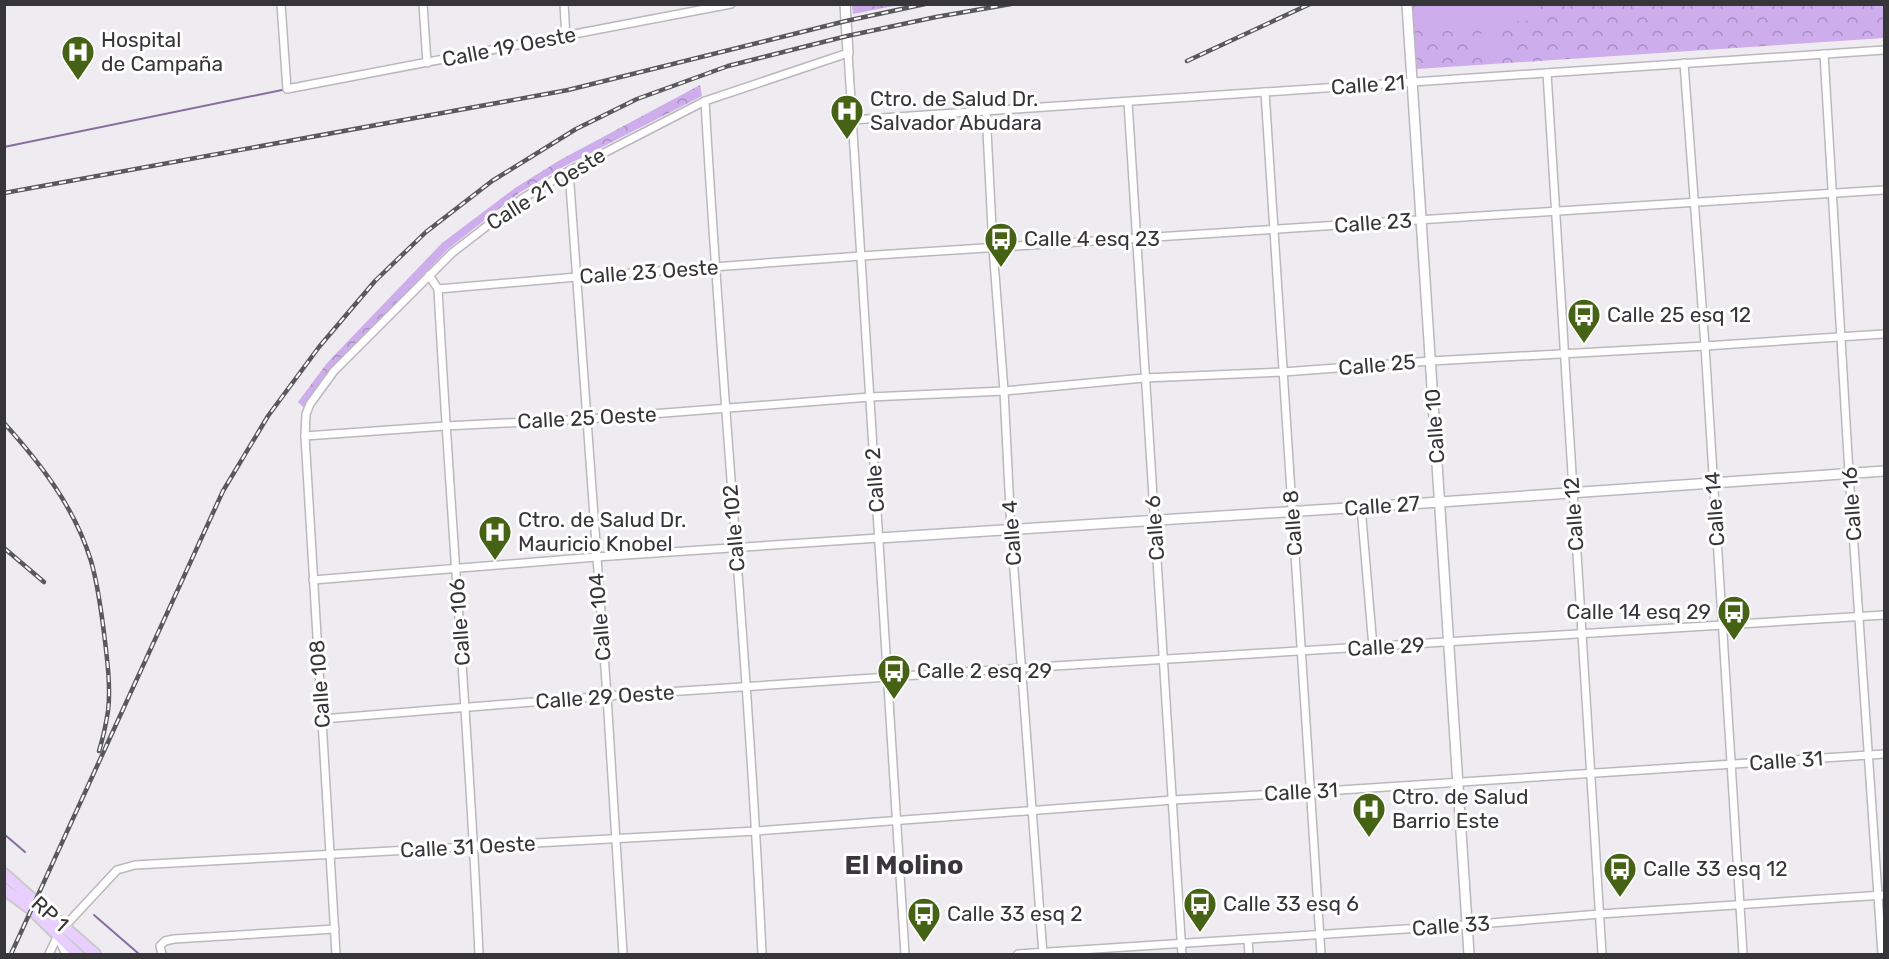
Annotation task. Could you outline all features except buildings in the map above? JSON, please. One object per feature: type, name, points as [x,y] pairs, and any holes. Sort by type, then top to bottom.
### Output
[{"type":"main road","name":"RP 1","points":[[4,874],[61,931],[77,954]]},
{"type":"main road","name":"RP 1","points":[[4,890],[95,954]]},
{"type":"street","name":"Calle 19 Oeste","points":[[281,4],[287,89],[566,37],[703,7],[731,4]]},
{"type":"street","points":[[423,4],[427,63]]},
{"type":"street","points":[[564,4],[566,37]]},
{"type":"street","name":"Calle 2","points":[[845,4],[905,954]]},
{"type":"street","name":"Calle 10","points":[[1407,4],[1469,954]]},
{"type":"street","name":"Calle 21","points":[[852,120],[1884,50]]},
{"type":"street","name":"Calle 21 Oeste","points":[[306,414],[310,404],[334,371],[429,275],[452,253],[523,198],[569,171],[705,101],[848,53]]},
{"type":"street","name":"Calle 16","points":[[1824,54],[1849,473],[1869,755],[1882,896],[1882,954]]},
{"type":"street","name":"Calle 14","points":[[1684,63],[1705,346],[1743,954]]},
{"type":"street","name":"Calle 12","points":[[1546,73],[1602,954]]},
{"type":"street","name":"Calle 8","points":[[1265,92],[1321,954]]},
{"type":"street","name":"Calle 102","points":[[705,101],[724,409],[756,831],[762,954]]},
{"type":"street","name":"Calle 6","points":[[1128,102],[1182,954]]},
{"type":"street","name":"Calle 4","points":[[986,111],[1011,530],[1043,954]]},
{"type":"street","name":"Calle 104","points":[[569,171],[623,954]]},
{"type":"street","name":"Calle 23","points":[[861,256],[1884,189]]},
{"type":"street","name":"Calle 23 Oeste","points":[[438,289],[861,256]]},
{"type":"street","points":[[429,275],[438,289]]},
{"type":"street","name":"Calle 106","points":[[438,289],[445,426],[475,847],[479,954]]},
{"type":"street","name":"Calle 25","points":[[870,397],[1004,391],[1144,378],[1283,372],[1884,334]]},
{"type":"street","name":"Calle 25 Oeste","points":[[305,436],[587,419],[870,397]]},
{"type":"street","name":"Calle 108","points":[[306,414],[305,436],[336,954]]},
{"type":"street","name":"Calle 27","points":[[879,538],[1884,471]]},
{"type":"street","points":[[1361,507],[1373,647]]},
{"type":"street","points":[[313,580],[596,557],[879,538]]},
{"type":"street","name":"Calle 29","points":[[888,678],[1884,615]]},
{"type":"street","name":"Calle 29 Oeste","points":[[322,718],[607,696],[888,678]]},
{"type":"street","name":"Calle 31","points":[[897,819],[1884,754]]},
{"type":"street","name":"Calle 31 Oeste","points":[[49,954],[61,931],[109,877],[125,867],[756,831],[897,819]]},
{"type":"street","name":"Calle 33","points":[[1018,954],[1882,896]]},
{"type":"street","points":[[162,954],[160,946],[165,941],[174,939],[335,929]]},
{"type":"street","points":[[61,931],[67,954]]},
{"type":"street","points":[[1248,939],[1249,954]]},
{"type":"green space","points":[[852,4],[898,4],[898,5],[853,14]]},
{"type":"green space","points":[[1412,5],[1884,5],[1884,38],[1417,69]]},
{"type":"green space","points":[[1419,5],[1538,5],[1539,20],[1430,28],[1420,19]]},
{"type":"green space","points":[[1501,33],[1503,61],[1482,63],[1479,34]]},
{"type":"green space","points":[[700,85],[702,96],[563,167],[519,193],[448,249],[333,369],[304,408],[298,402],[327,363],[442,243],[515,188],[560,160]]},
{"type":"waterway","points":[[4,147],[287,89]]},
{"type":"waterway","points":[[4,834],[25,852]]},
{"type":"waterway","points":[[94,915],[139,954]]},
{"type":"railway","points":[[4,193],[568,90],[846,21],[925,4]]},
{"type":"railway","points":[[11,954],[223,491],[268,416],[319,347],[375,281],[426,232],[492,181],[576,129],[637,99],[728,66],[847,36],[1011,4]]},
{"type":"railway","points":[[1187,61],[1310,4]]},
{"type":"railway","points":[[4,423],[44,471],[66,505],[91,561],[100,606],[109,683],[108,711],[99,751]]},
{"type":"railway","points":[[4,548],[44,582]]},
{"type":"place","name":"Hospital de Campaña","points":[[78,81]]},
{"type":"place","name":"Ctro. de Salud Dr. Salvador Abudara","points":[[847,140]]},
{"type":"place","name":"Calle 4 esq 23","points":[[1001,268]]},
{"type":"place","name":"Calle 25 esq 12","points":[[1584,344]]},
{"type":"place","name":"Ctro. de Salud Dr. Mauricio Knobel","points":[[495,561]]},
{"type":"place","name":"Calle 14 esq 29","points":[[1734,641]]},
{"type":"place","name":"Calle 2 esq 29","points":[[894,700]]},
{"type":"place","name":"Ctro. de Salud Barrio Este","points":[[1369,838]]},
{"type":"place","name":"Calle 33 esq 12","points":[[1620,898]]},
{"type":"place","name":"Calle 33 esq 6","points":[[1200,933]]},
{"type":"place","name":"Calle 33 esq 2","points":[[924,943]]},
{"type":"district","name":"El Molino","points":[[904,865]]}]
